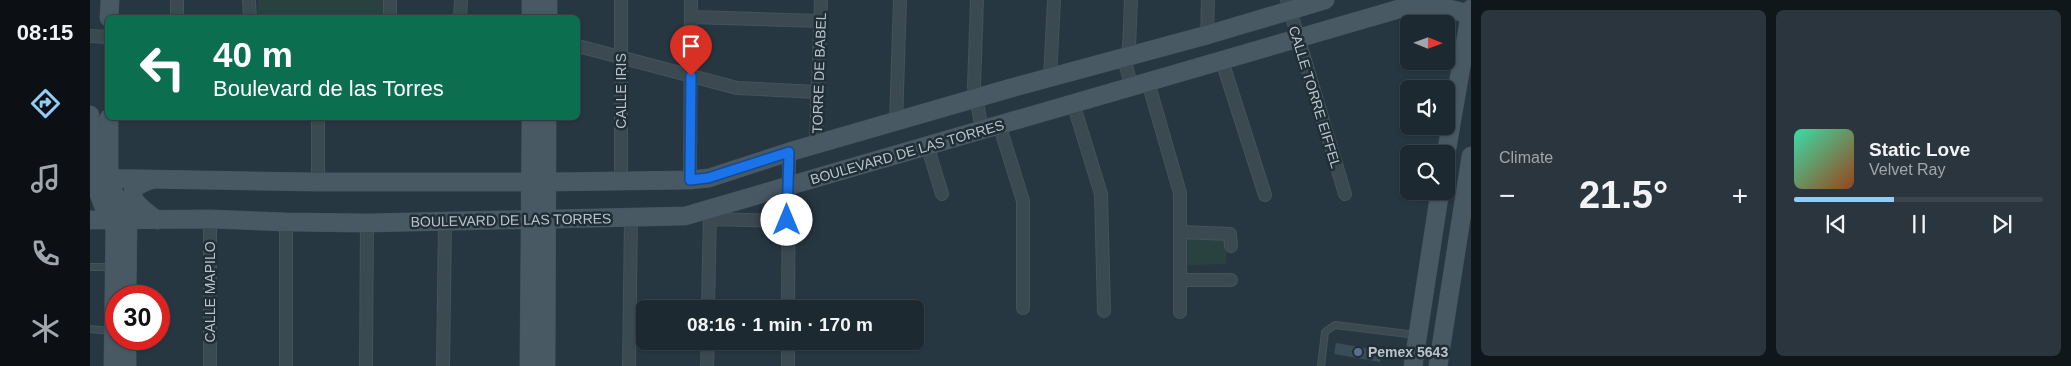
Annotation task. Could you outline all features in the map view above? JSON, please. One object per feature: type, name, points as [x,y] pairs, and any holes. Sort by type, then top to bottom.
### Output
[{"type":"street","points":[[110,0],[110,15]]},
{"type":"street","points":[[177,0],[177,15]]},
{"type":"street","points":[[250,0],[250,15]]},
{"type":"street","points":[[390,0],[390,15]]},
{"type":"street","points":[[460,15],[461,0]]},
{"type":"street","points":[[531,15],[532,0]]},
{"type":"street","points":[[548,0],[548,15]]},
{"type":"street","name":"CALLE IRIS","points":[[621,0],[621,181]]},
{"type":"street","points":[[690,180],[691,0]]},
{"type":"street","name":"TORRE DE BABEL","points":[[816,145],[821,0]]},
{"type":"street","points":[[896,122],[900,0]]},
{"type":"street","points":[[977,0],[974,87],[982,129]]},
{"type":"street","points":[[1050,78],[1054,0]]},
{"type":"street","points":[[1131,0],[1129,47],[1125,63],[1140,85],[1180,193],[1180,312]]},
{"type":"street","points":[[1206,35],[1208,0]]},
{"type":"street","points":[[97,178],[318,182],[539,182],[690,180],[708,178],[789,152],[1206,35],[1288,5],[1325,0]]},
{"type":"street","name":"CALLE TORRE EIFFEL","points":[[1288,5],[1345,194]]},
{"type":"street","name":"BOULEVARD DE LAS TORRES","points":[[90,220],[210,219],[367,223],[631,217],[669,218],[709,214],[787,187],[927,145],[1412,6],[1471,13]]},
{"type":"street","points":[[1448,145],[1471,13]]},
{"type":"street","points":[[691,17],[820,21]]},
{"type":"street","points":[[90,36],[105,36]]},
{"type":"street","points":[[580,47],[746,89],[818,92]]},
{"type":"street","points":[[1222,61],[1265,195]]},
{"type":"street","points":[[1073,103],[1102,194],[1104,311]]},
{"type":"street","points":[[90,115],[97,178],[120,209],[117,221],[117,285]]},
{"type":"street","points":[[97,178],[109,120]]},
{"type":"street","points":[[318,120],[318,182]]},
{"type":"street","points":[[531,120],[539,182]]},
{"type":"street","points":[[529,366],[539,182],[547,120]]},
{"type":"street","points":[[999,124],[1023,201],[1023,308]]},
{"type":"street","points":[[927,145],[942,194]]},
{"type":"street","points":[[788,300],[787,187],[789,152]]},
{"type":"street","points":[[1438,366],[1471,156]]},
{"type":"street","points":[[153,179],[137,184],[134,188],[134,199],[138,207],[157,220]]},
{"type":"street","points":[[1455,199],[1464,202]]},
{"type":"street","points":[[1413,366],[1439,200]]},
{"type":"street","points":[[708,300],[709,214],[787,220]]},
{"type":"street","points":[[629,366],[631,217]]},
{"type":"street","name":"CALLE MAPILO","points":[[210,219],[210,366]]},
{"type":"street","points":[[538,220],[546,366]]},
{"type":"street","points":[[117,221],[126,285]]},
{"type":"street","points":[[443,366],[445,221]]},
{"type":"street","points":[[286,222],[286,366]]},
{"type":"street","points":[[366,366],[367,223]]},
{"type":"street","points":[[1181,232],[1230,234],[1231,246]]},
{"type":"street","points":[[1180,280],[1231,280]]},
{"type":"street","points":[[113,366],[117,350]]},
{"type":"street","points":[[123,350],[127,366]]},
{"type":"street","points":[[708,350],[708,366]]},
{"type":"street","points":[[788,350],[788,366]]},
{"type":"lane","points":[[90,267],[116,267]]},
{"type":"lane","points":[[1321,366],[1325,332],[1335,325],[1418,335]]},
{"type":"lane","points":[[90,329],[105,332]]},
{"type":"green space","points":[[258,0],[385,0],[385,15],[258,15]]},
{"type":"green space","points":[[1186,235],[1227,235],[1226,264],[1186,265]]},
{"type":"building","name":"Pemex 5643","points":[[1336,343],[1382,351],[1380,362],[1334,354]]},
{"type":"place","name":"Pemex 5643","points":[[1358,352]]},
{"type":"route","points":[[691,76],[690,180],[708,178],[789,152],[787,220]]}]
